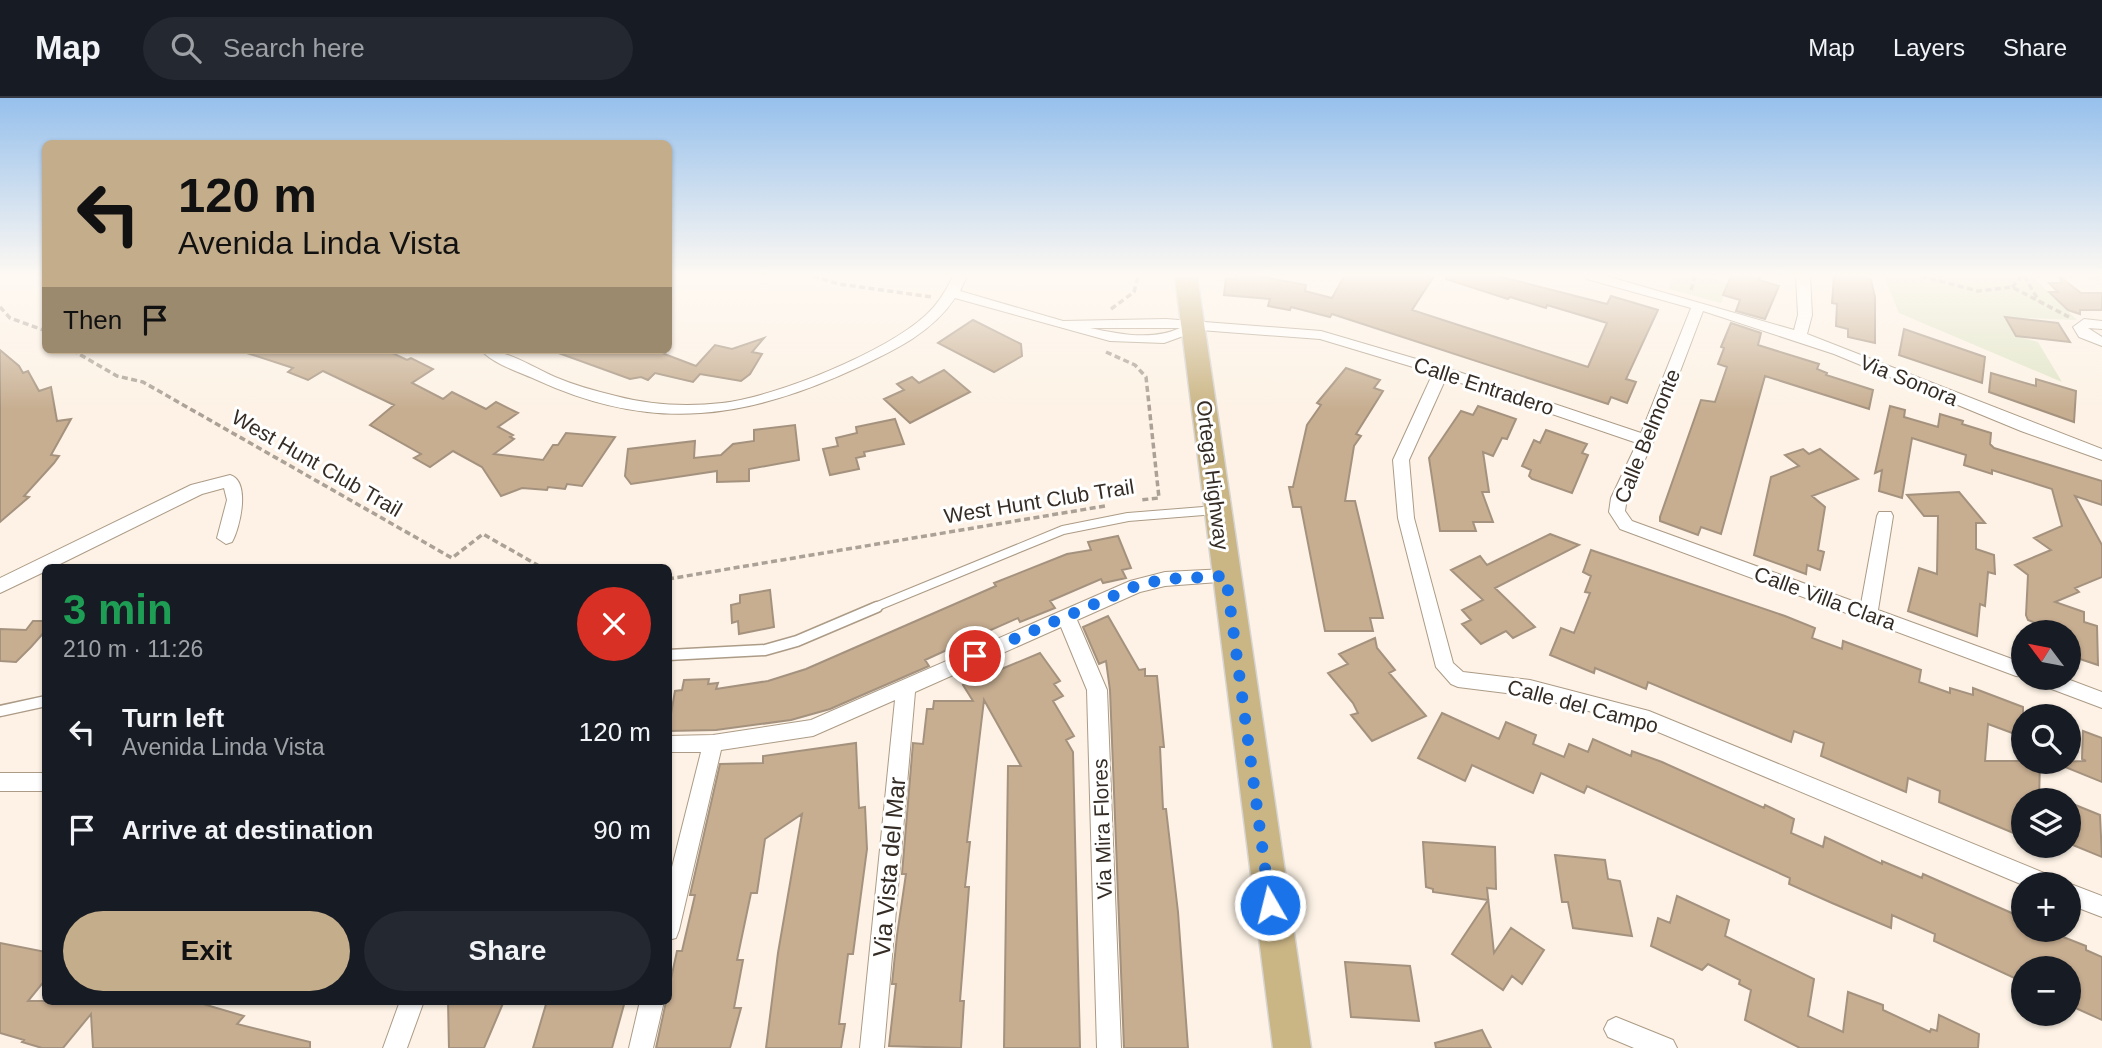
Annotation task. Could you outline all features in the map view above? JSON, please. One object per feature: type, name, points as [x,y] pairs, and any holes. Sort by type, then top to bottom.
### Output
[{"type":"main road","name":"Ortega Highway","points":[[1193,320],[1292,1048]]},
{"type":"street","points":[[495,354],[520,368],[627,406],[700,411],[757,401],[826,376],[887,349],[932,320]]},
{"type":"street","name":"Calle Entradero","points":[[1056,320],[1075,326],[1109,329],[1166,340],[1194,328],[1321,335],[1442,371],[1646,440]]},
{"type":"street","name":"Calle Belmonte","points":[[1626,525],[1617,512],[1619,498],[1646,440],[1693,320]]},
{"type":"street","name":"Via Sonora","points":[[1743,320],[1799,337],[1929,387],[2039,434],[2102,455]]},
{"type":"street","points":[[1799,337],[1804,320]]},
{"type":"street","points":[[2102,325],[2084,323],[2080,327],[2084,334],[2102,342]]},
{"type":"street","name":"Calle del Campo","points":[[1442,371],[1401,460],[1406,518],[1445,667],[1458,678],[1530,688],[1642,717],[2017,872]]},
{"type":"street","points":[[45,564],[197,489],[230,481],[235,500],[226,538]]},
{"type":"street","points":[[1868,614],[1885,516]]},
{"type":"street","name":"Calle Villa Clara","points":[[1626,525],[2011,667]]},
{"type":"street","points":[[0,586],[42,565]]},
{"type":"street","points":[[672,744],[713,743],[813,728],[1136,586],[1165,579],[1226,576]]},
{"type":"street","name":"Via Mira Flores","points":[[1066,616],[1097,690],[1108,1048]]},
{"type":"street","name":"Via Vista del Mar","points":[[873,1048],[906,687]]},
{"type":"street","points":[[2075,690],[2102,700]]},
{"type":"street","points":[[672,913],[713,743]]},
{"type":"street","points":[[0,782],[42,782]]},
{"type":"street","points":[[2081,898],[2102,907]]},
{"type":"street","points":[[395,1048],[411,1005]]},
{"type":"street","points":[[641,1048],[651,1005]]},
{"type":"street","points":[[1616,1029],[1665,1048]]},
{"type":"lane","points":[[672,655],[765,650],[797,642],[1041,536],[1082,522],[1153,513],[1218,510]]},
{"type":"lane","points":[[0,711],[42,702]]},
{"type":"path","points":[[16,320],[42,330]]},
{"type":"path","points":[[1075,326],[1079,320]]},
{"type":"path","points":[[2078,320],[2084,323]]},
{"type":"path","name":"West Hunt Club Trail","points":[[1075,326],[1076,334],[1135,365],[1146,377],[1158,498],[1133,501]]},
{"type":"path","name":"West Hunt Club Trail","points":[[79,354],[117,376],[143,382],[452,558],[483,534],[536,564]]},
{"type":"path","name":"West Hunt Club Trail","points":[[672,578],[1108,505]]},
{"type":"green space","points":[[1916,320],[2007,320],[2016,336],[2038,342],[2062,382]]},
{"type":"building","points":[[974,320],[1021,344],[1022,356],[994,372],[938,343]]},
{"type":"building","points":[[1351,320],[1444,320],[1588,367],[1607,323],[1598,320],[1653,320],[1626,379],[1636,382],[1627,403],[1611,397],[1608,404]]},
{"type":"building","points":[[1836,320],[1875,320],[1875,343],[1848,337],[1848,329],[1836,326]]},
{"type":"building","points":[[2007,320],[2058,323],[2070,342],[2016,336]]},
{"type":"building","points":[[1731,323],[1761,333],[1758,345],[1819,364],[1817,369],[1827,373],[1826,375],[1873,390],[1869,409],[1765,376],[1721,534],[1701,527],[1698,535],[1660,521],[1660,517],[1701,400],[1715,402],[1727,367],[1718,364],[1724,348],[1721,347]]},
{"type":"building","points":[[1904,329],[1985,357],[1982,383],[1899,355]]},
{"type":"building","points":[[764,338],[752,352],[762,354],[750,374],[741,381],[700,374],[693,382],[655,373],[648,380],[641,377],[630,379],[561,354],[664,354],[696,366],[715,345],[732,349]]},
{"type":"building","points":[[0,350],[19,366],[23,373],[28,371],[39,391],[51,387],[57,421],[71,419],[51,455],[59,456],[24,496],[29,497],[0,522]]},
{"type":"building","points":[[250,354],[394,354],[407,360],[411,358],[433,369],[412,383],[443,399],[452,392],[486,409],[496,402],[518,413],[498,427],[513,435],[510,437],[514,439],[494,454],[543,460],[553,445],[558,445],[566,433],[615,437],[582,486],[567,484],[565,489],[548,487],[547,490],[522,488],[501,496],[482,467],[453,451],[430,467],[414,458],[421,454],[370,425],[394,405],[323,371],[308,380],[288,372],[293,368]]},
{"type":"building","points":[[1346,368],[1380,380],[1374,388],[1383,391],[1356,434],[1361,436],[1354,446],[1345,501],[1355,501],[1383,618],[1370,618],[1373,631],[1325,631],[1301,507],[1293,507],[1289,487],[1293,487],[1307,425],[1321,405],[1317,403]]},
{"type":"building","points":[[944,370],[970,392],[910,423],[884,399],[904,390],[897,384],[912,377],[919,383]]},
{"type":"building","points":[[1991,373],[2036,386],[2036,379],[2076,391],[2074,422],[1989,392]]},
{"type":"building","points":[[1478,406],[1516,419],[1507,439],[1502,438],[1493,456],[1483,452],[1489,492],[1482,492],[1493,522],[1473,522],[1476,531],[1440,531],[1429,458],[1461,411],[1473,415]]},
{"type":"building","points":[[1890,406],[1905,410],[1904,417],[1938,427],[1940,414],[1963,421],[1962,424],[1991,433],[1990,444],[1994,448],[2102,481],[2102,505],[2075,496],[2102,545],[2102,577],[2075,588],[2079,592],[2055,602],[2084,612],[2084,622],[2097,626],[2098,665],[2081,659],[2081,620],[2028,620],[2026,615],[2028,575],[2015,565],[2051,550],[2034,538],[2062,526],[2052,489],[1992,470],[1992,474],[1964,465],[1966,455],[1912,438],[1902,498],[1879,491],[1882,470],[1875,473]]},
{"type":"building","points":[[895,419],[904,444],[864,452],[865,456],[856,458],[859,469],[830,475],[823,449],[838,446],[836,438],[857,433],[856,427]]},
{"type":"building","points":[[795,425],[799,460],[749,469],[749,481],[717,482],[717,471],[631,484],[625,476],[628,449],[695,441],[694,458],[721,455],[733,444],[754,441],[754,430]]},
{"type":"building","points":[[1546,430],[1587,444],[1582,453],[1588,455],[1572,493],[1532,479],[1529,476],[1531,470],[1522,466],[1534,440],[1540,443]]},
{"type":"building","points":[[1803,449],[1809,454],[1820,449],[1858,479],[1812,496],[1825,507],[1818,550],[1824,552],[1820,570],[1807,565],[1806,574],[1754,555],[1771,477],[1799,466],[1785,455]]},
{"type":"building","points":[[1959,492],[1985,523],[1976,523],[1976,549],[1994,555],[1995,574],[1988,572],[1985,606],[1980,604],[1977,636],[1908,611],[1919,568],[1937,574],[1938,516],[1924,516],[1907,495]]},
{"type":"building","points":[[1550,534],[1579,545],[1495,588],[1535,627],[1513,638],[1506,631],[1481,644],[1462,624],[1471,620],[1462,610],[1483,600],[1451,570],[1480,556],[1487,565]]},
{"type":"building","points":[[1118,536],[1131,568],[1122,570],[1126,578],[1103,583],[1101,579],[1050,601],[1055,608],[1020,622],[1018,618],[975,637],[925,660],[929,666],[830,709],[791,720],[716,730],[672,731],[675,691],[682,690],[684,680],[709,679],[708,684],[718,683],[716,689],[768,681],[806,669],[996,586],[994,583],[1067,554],[1091,550],[1088,542]]},
{"type":"building","points":[[1591,550],[1785,616],[1815,628],[1812,638],[1842,649],[1843,641],[1921,670],[1919,682],[1950,693],[1950,688],[1973,695],[1973,688],[2015,704],[2011,704],[2011,733],[1988,724],[1985,761],[2011,761],[2011,774],[2040,774],[2039,788],[2011,788],[2011,832],[1939,802],[1940,791],[1908,778],[1906,792],[1821,756],[1824,743],[1794,731],[1791,742],[1648,682],[1646,689],[1595,668],[1594,673],[1550,655],[1561,628],[1574,633],[1590,593],[1585,592],[1591,576],[1583,572]]},
{"type":"building","points":[[770,590],[774,627],[739,634],[738,621],[732,623],[731,605],[740,603],[740,595]]},
{"type":"building","points":[[1108,616],[1139,670],[1145,669],[1145,676],[1157,676],[1164,747],[1160,747],[1163,809],[1166,809],[1178,912],[1188,1048],[1124,1048],[1110,690],[1106,661],[1099,664],[1083,627]]},
{"type":"building","points":[[33,621],[42,621],[42,635],[16,662],[0,661],[0,629],[26,630]]},
{"type":"building","points":[[1375,638],[1377,648],[1395,670],[1389,673],[1426,716],[1372,741],[1351,715],[1358,713],[1353,703],[1328,673],[1348,664],[1339,654]]},
{"type":"building","points":[[1040,653],[1060,681],[1054,684],[1063,696],[1053,701],[1074,736],[1066,740],[1073,752],[1080,1048],[1004,1048],[1008,766],[1021,766],[984,700],[967,842],[970,842],[965,887],[969,887],[960,1001],[964,1001],[961,1048],[889,1046],[896,984],[892,984],[906,874],[902,874],[913,743],[923,744],[927,709],[933,709],[934,701],[973,701],[963,685]]},
{"type":"building","points":[[1442,713],[1499,739],[1506,722],[1536,735],[1533,744],[1564,757],[1569,744],[1588,752],[1593,739],[1631,756],[1632,751],[1662,762],[1794,819],[1791,833],[1823,847],[1825,837],[1882,864],[1882,861],[1922,878],[1923,874],[2011,913],[2011,942],[2076,942],[2086,946],[2086,950],[2102,957],[2102,1020],[2081,1010],[2081,956],[2011,956],[2011,976],[1934,941],[1935,934],[1892,915],[1891,928],[1832,903],[1789,884],[1790,878],[1587,786],[1584,793],[1541,773],[1533,793],[1472,765],[1465,781],[1418,758]]},
{"type":"building","points":[[2083,731],[2102,738],[2102,782],[2081,773],[2081,761],[2086,761],[2082,759]]},
{"type":"building","points":[[856,743],[859,808],[865,807],[867,849],[853,954],[848,954],[839,1024],[845,1024],[841,1048],[766,1048],[778,953],[802,814],[765,839],[757,893],[751,893],[737,960],[743,960],[734,1008],[741,1008],[730,1048],[656,1048],[665,1005],[672,1005],[672,974],[677,951],[682,951],[695,895],[690,895],[720,764],[763,763],[763,756]]},
{"type":"building","points":[[2081,807],[2100,815],[2102,857],[2081,848]]},
{"type":"building","points":[[1423,842],[1495,847],[1496,889],[1487,888],[1494,953],[1511,928],[1544,950],[1522,984],[1512,976],[1503,990],[1452,954],[1488,900],[1433,892],[1433,889],[1426,887]]},
{"type":"building","points":[[1555,855],[1605,860],[1608,879],[1620,881],[1632,936],[1573,928],[1568,902],[1562,902]]},
{"type":"building","points":[[1677,896],[1729,920],[1725,936],[1814,979],[1808,1016],[1843,1032],[1848,992],[1883,1005],[1883,1010],[1930,1032],[1931,1029],[1937,1031],[1939,1015],[1979,1034],[1978,1048],[1800,1048],[1745,1020],[1751,990],[1739,984],[1740,980],[1708,964],[1702,970],[1651,946],[1658,918],[1670,923]]},
{"type":"building","points":[[0,943],[42,951],[42,984],[28,1001],[42,1001],[42,1005],[207,1005],[244,1016],[237,1024],[310,1042],[310,1048],[93,1048],[91,1014],[63,1048],[42,1048],[0,1033]]},
{"type":"building","points":[[1345,962],[1410,966],[1419,1021],[1351,1017]]},
{"type":"building","points":[[448,1005],[502,1005],[484,1048],[449,1048]]},
{"type":"building","points":[[546,1005],[624,1005],[612,1048],[533,1048]]},
{"type":"building","points":[[1482,1030],[1491,1048],[1436,1048],[1435,1043]]},
{"type":"route","points":[[975,656],[1136,586],[1165,579],[1226,576],[1270,905]]}]
